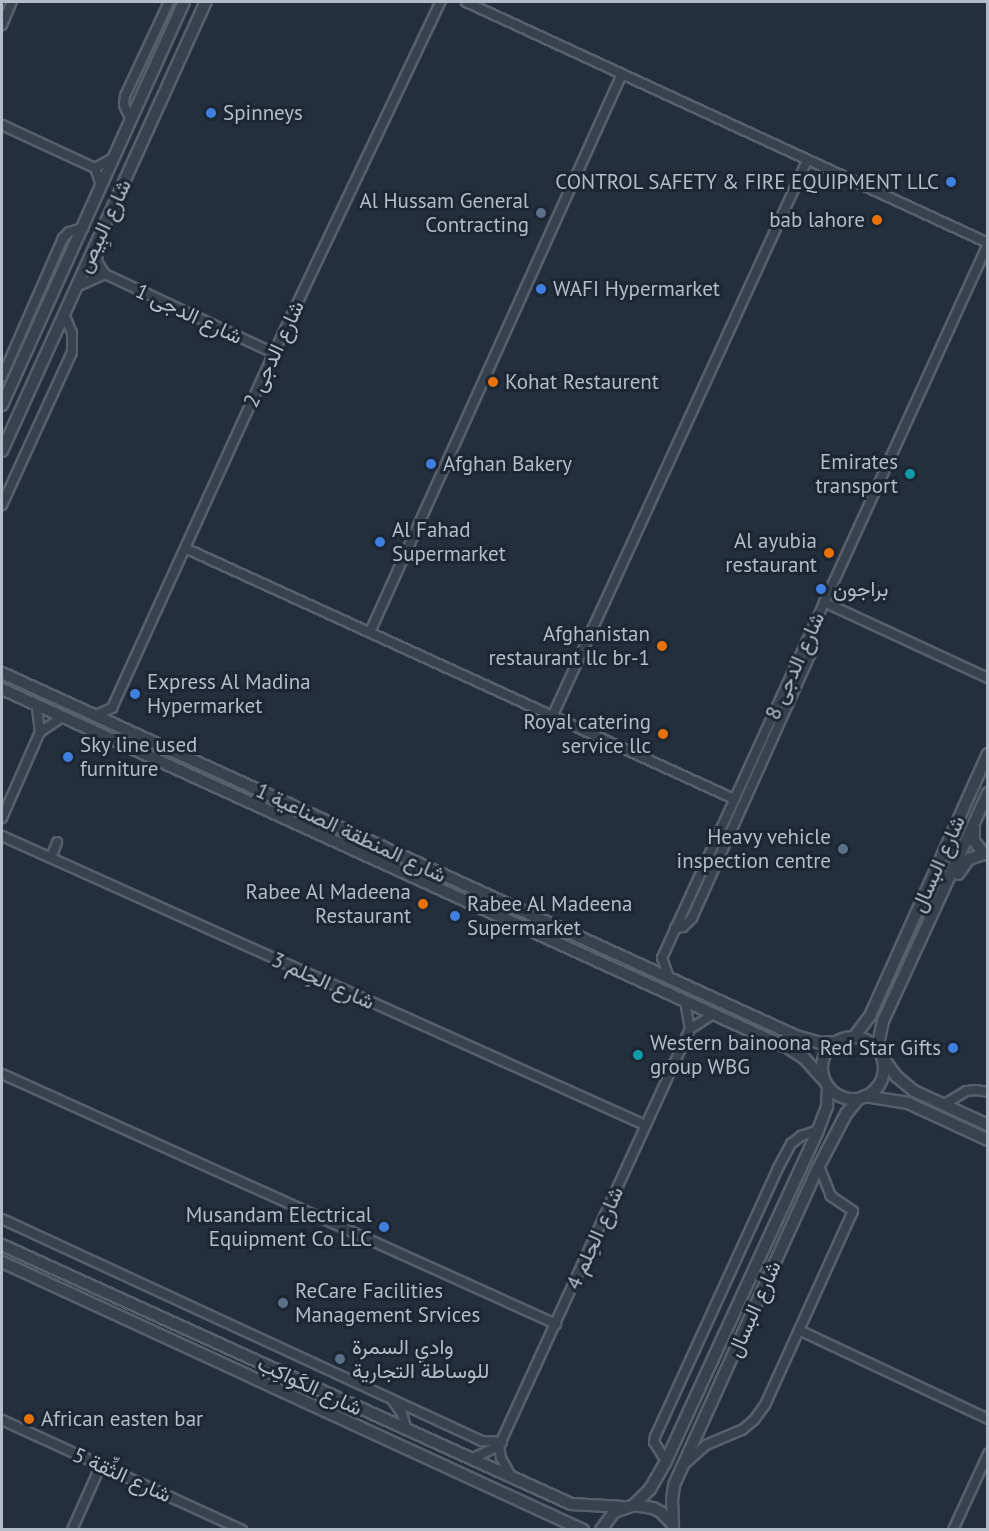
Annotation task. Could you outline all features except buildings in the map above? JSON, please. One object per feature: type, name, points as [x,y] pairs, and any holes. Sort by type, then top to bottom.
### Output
[{"type":"street","points":[[2,25],[12,2]]},
{"type":"street","points":[[130,118],[124,105],[125,96],[169,2]]},
{"type":"street","name":"شارع البِيص","points":[[2,405],[184,2]]},
{"type":"street","name":"شارع البِيص","points":[[2,451],[206,2]]},
{"type":"street","name":"شارع الدجى 2","points":[[112,708],[187,549],[274,353],[440,2]]},
{"type":"street","points":[[466,2],[987,243]]},
{"type":"street","points":[[370,632],[622,75]]},
{"type":"street","points":[[2,125],[95,168],[101,185]]},
{"type":"street","points":[[95,168],[113,158]]},
{"type":"street","points":[[553,715],[807,161]]},
{"type":"street","points":[[2,377],[63,238],[69,232],[83,228]]},
{"type":"street","name":"شارع الدجى 8","points":[[662,958],[987,243]]},
{"type":"street","points":[[75,288],[88,279],[105,274],[96,256],[96,244]]},
{"type":"street","name":"شارع الدجى 1","points":[[105,274],[274,353]]},
{"type":"street","points":[[2,505],[72,352],[72,333],[64,314]]},
{"type":"street","points":[[187,549],[734,799]]},
{"type":"street","points":[[824,602],[987,678]]},
{"type":"street","points":[[675,928],[683,927],[692,918],[811,653],[811,632]]},
{"type":"street","name":"شارع المنطقة الصناعية 1","points":[[2,673],[802,1039],[821,1043],[834,1042]]},
{"type":"street","name":"شارع المنطقة الصناعية 1","points":[[2,689],[790,1049],[804,1058],[826,1083]]},
{"type":"street","points":[[2,818],[40,732],[37,706]]},
{"type":"street","points":[[94,716],[112,708],[117,722],[124,729]]},
{"type":"street","points":[[40,732],[62,717]]},
{"type":"street","name":"شارع البسال","points":[[854,1037],[870,1016],[987,754]]},
{"type":"street","name":"شارع البسال","points":[[880,1053],[883,1021],[987,793]]},
{"type":"street","points":[[941,895],[952,884],[963,864],[984,854],[974,841],[976,819]]},
{"type":"street","name":"شارع الحِلم 3","points":[[2,836],[645,1125]]},
{"type":"street","points":[[51,858],[57,842]]},
{"type":"street","points":[[640,966],[662,958],[665,972],[671,980]]},
{"type":"street","points":[[685,1001],[690,1029],[713,1014]]},
{"type":"street","name":"شارع الحِلم 4","points":[[501,1444],[690,1029]]},
{"type":"street","points":[[987,1125],[905,1085],[880,1053],[863,1038],[854,1037],[834,1042],[828,1048],[822,1063],[826,1083],[842,1097],[908,1103],[987,1140]]},
{"type":"street","points":[[861,1098],[881,1082],[884,1066],[880,1053]]},
{"type":"street","points":[[2,1074],[556,1324]]},
{"type":"street","name":"شارع البسال","points":[[601,1530],[606,1520],[629,1506],[650,1489],[666,1461],[818,1130],[827,1106],[826,1083]]},
{"type":"street","points":[[943,1105],[966,1091],[987,1092]]},
{"type":"street","name":"شارع البسال","points":[[674,1528],[672,1500],[675,1485],[684,1464],[819,1166],[846,1114],[861,1098]]},
{"type":"street","points":[[666,1461],[654,1442],[655,1437],[777,1170],[791,1144],[801,1136],[818,1130]]},
{"type":"street","points":[[684,1464],[706,1445],[742,1430],[754,1420],[765,1405],[853,1211],[831,1196],[819,1166]]},
{"type":"street","points":[[2,1219],[391,1399],[482,1440],[501,1444]]},
{"type":"street","name":"شارع الكَواكِب","points":[[2,1245],[571,1504],[653,1508],[661,1512],[674,1528]]},
{"type":"street","name":"شارع الكَواكِب","points":[[2,1262],[583,1530]]},
{"type":"street","points":[[799,1330],[987,1419]]},
{"type":"street","points":[[391,1399],[402,1414],[407,1430]]},
{"type":"street","name":"شارع الثِّقة 5","points":[[2,1420],[242,1530]]},
{"type":"street","points":[[471,1459],[501,1444]]},
{"type":"street","points":[[501,1444],[501,1458],[512,1478]]},
{"type":"street","points":[[953,1530],[987,1454]]},
{"type":"street","points":[[72,1530],[101,1465]]},
{"type":"place","name":"Spinneys","points":[[211,113]]},
{"type":"place","name":"CONTROL SAFETY & FIRE EQUIPMENT LLC","points":[[951,182]]},
{"type":"place","name":"Al Hussam General Contracting","points":[[541,213]]},
{"type":"place","name":"bab lahore","points":[[877,220]]},
{"type":"place","name":"WAFI Hypermarket","points":[[541,289]]},
{"type":"place","name":"Kohat Restaurent","points":[[493,382]]},
{"type":"place","name":"Afghan Bakery","points":[[431,464]]},
{"type":"place","name":"Emirates transport","points":[[910,474]]},
{"type":"place","name":"Al Fahad Supermarket","points":[[380,542]]},
{"type":"place","name":"Al ayubia restaurant","points":[[829,553]]},
{"type":"place","name":"براجون","points":[[821,589]]},
{"type":"place","name":"Afghanistan restaurant llc br-1","points":[[662,646]]},
{"type":"place","name":"Express Al Madina Hypermarket","points":[[135,694]]},
{"type":"place","name":"Royal catering service llc","points":[[663,734]]},
{"type":"place","name":"Sky line used furniture","points":[[68,757]]},
{"type":"place","name":"Heavy vehicle inspection centre","points":[[843,849]]},
{"type":"place","name":"Rabee Al Madeena Restaurant","points":[[423,904]]},
{"type":"place","name":"Rabee Al Madeena Supermarket","points":[[455,916]]},
{"type":"place","name":"Red Star Gifts","points":[[953,1048]]},
{"type":"place","name":"Western bainoona group WBG","points":[[638,1055]]},
{"type":"place","name":"Musandam Electrical Equipment Co LLC","points":[[384,1227]]},
{"type":"place","name":"ReCare Facilities Management Srvices","points":[[283,1303]]},
{"type":"place","name":"وادي السمرة للوساطة التجارية","points":[[340,1359]]},
{"type":"place","name":"African easten bar","points":[[29,1419]]}]
